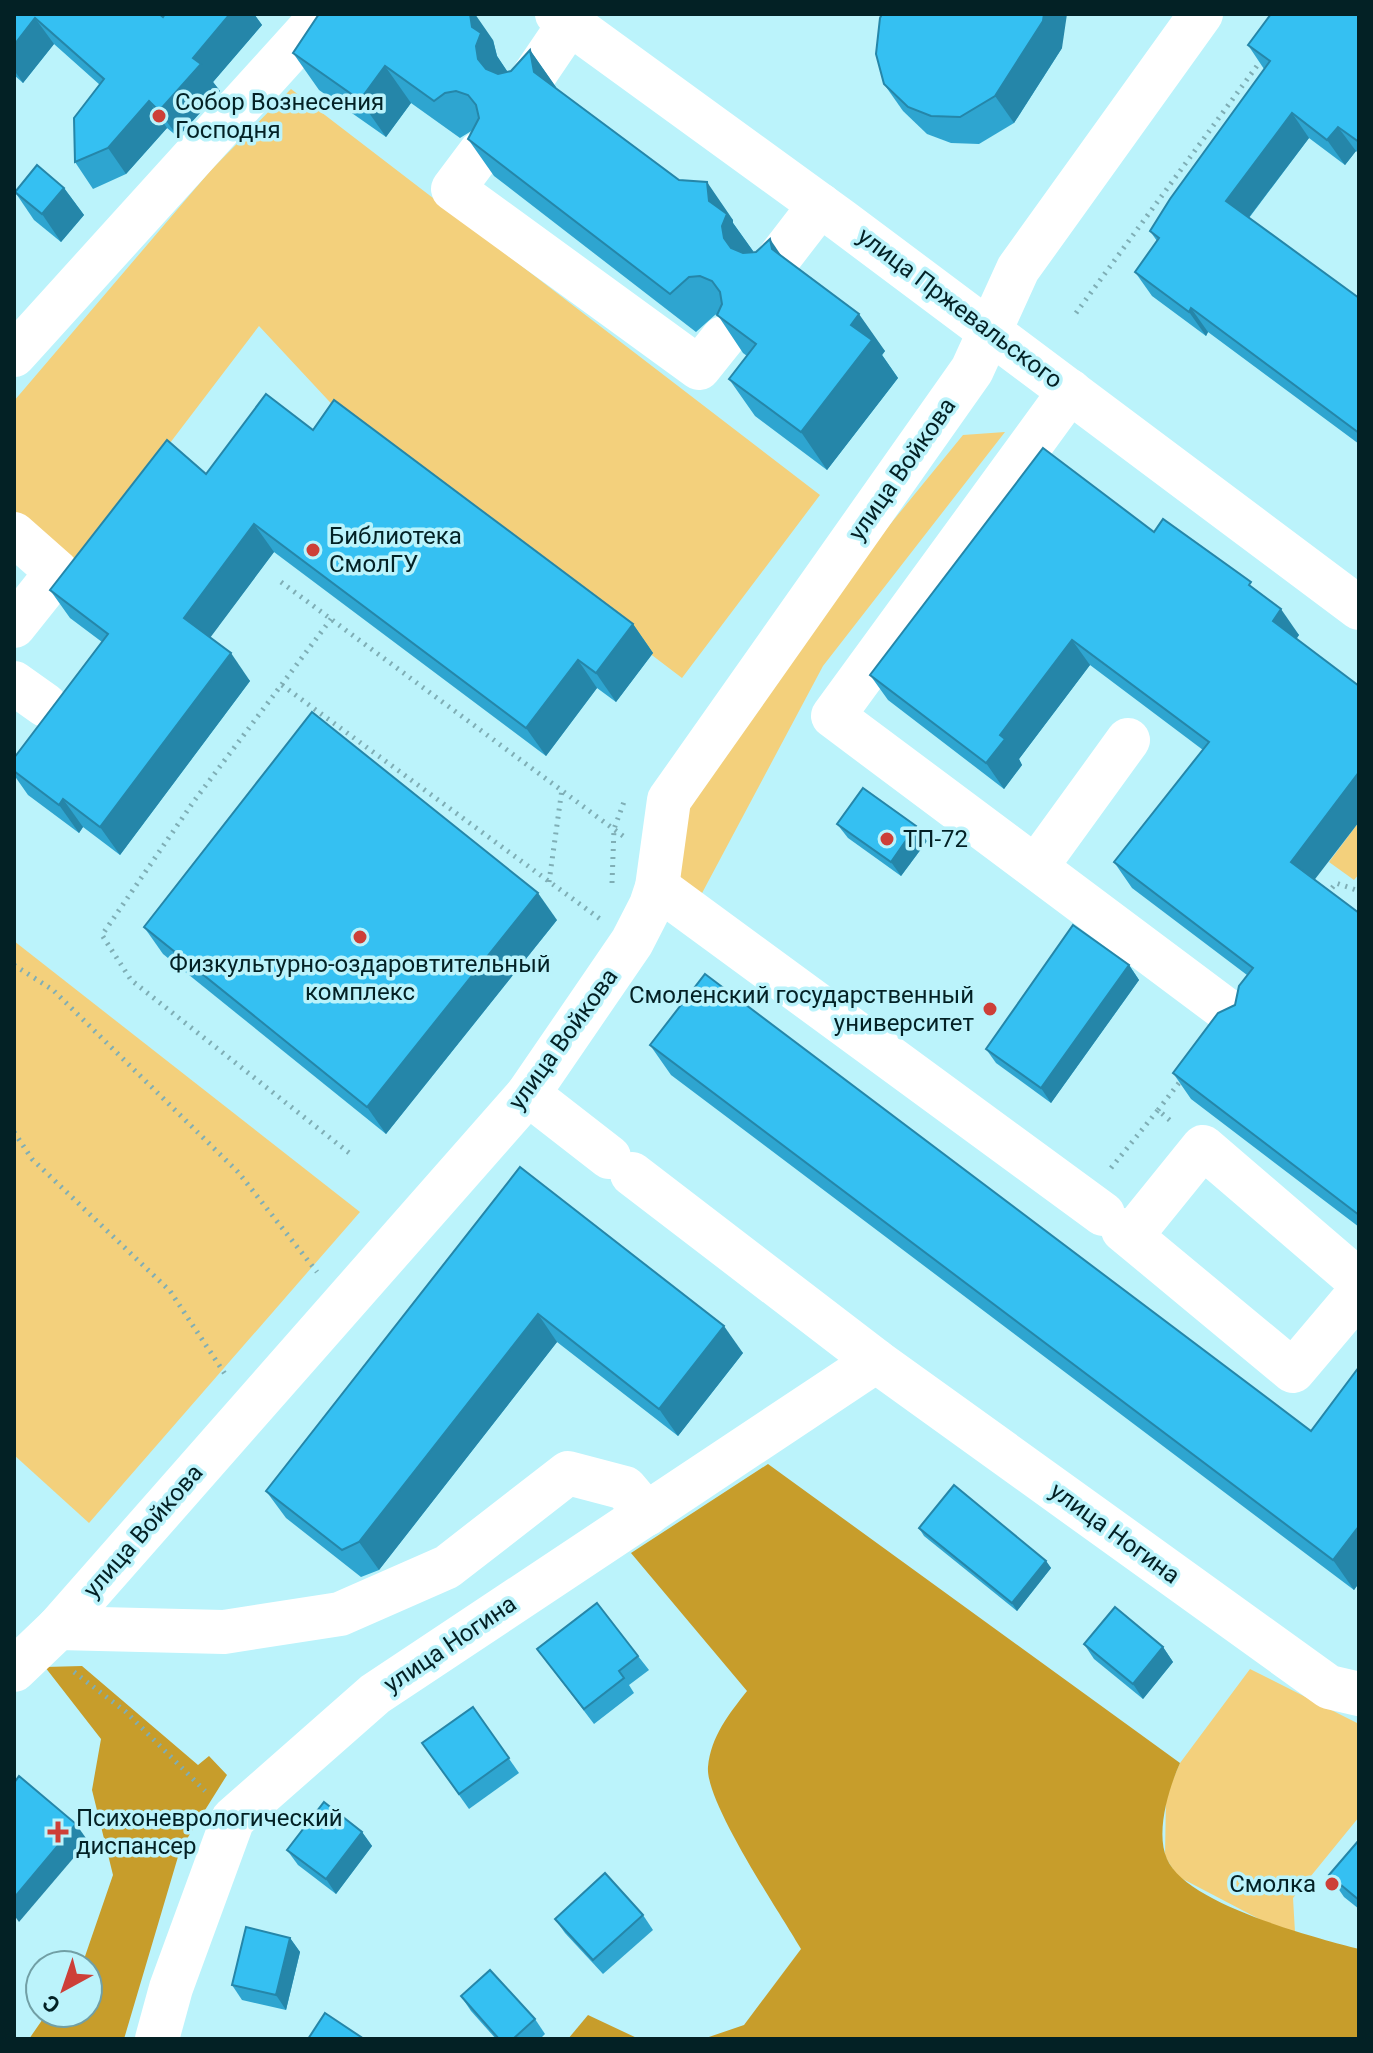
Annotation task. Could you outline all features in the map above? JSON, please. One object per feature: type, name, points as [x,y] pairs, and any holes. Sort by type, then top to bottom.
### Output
[{"type":"street","points":[[14,355],[323,14]]},
{"type":"street","name":"улица Войкова","points":[[38,1648],[528,1094],[658,875],[669,800],[972,370],[1018,269],[1201,14]]},
{"type":"street","points":[[527,86],[563,19]]},
{"type":"street","name":"улица Пржевальского","points":[[563,19],[990,330],[1359,608]]},
{"type":"street","points":[[480,153],[453,189],[699,368],[723,338]]},
{"type":"street","points":[[773,266],[820,205]]},
{"type":"street","points":[[1070,391],[833,716],[1233,1015]]},
{"type":"street","points":[[14,534],[57,572],[14,626]]},
{"type":"street","points":[[1036,867],[1128,740]]},
{"type":"street","points":[[658,875],[1111,1220],[1293,1371],[1359,1293]]},
{"type":"street","name":"улица Ногина","points":[[528,1094],[876,1361],[1329,1687],[1359,1694]]},
{"type":"street","points":[[1111,1220],[1203,1147],[1359,1281]]},
{"type":"street","name":"улица Ногина","points":[[157,2039],[171,1988],[233,1819],[375,1694],[876,1361]]},
{"type":"street","points":[[38,1648],[224,1632],[340,1614],[447,1567],[568,1473],[625,1488],[647,1514]]},
{"type":"path","points":[[1076,313],[1268,51]]},
{"type":"path","points":[[281,582],[614,829],[658,875]]},
{"type":"path","points":[[331,619],[194,801],[102,935],[131,980],[353,1156]]},
{"type":"path","points":[[282,685],[622,934]]},
{"type":"path","points":[[549,882],[562,789]]},
{"type":"path","points":[[622,934],[614,829],[627,792]]},
{"type":"path","points":[[1317,906],[1336,883],[1359,891]]},
{"type":"path","points":[[14,965],[53,990],[238,1172],[343,1304]]},
{"type":"path","points":[[1111,1220],[1158,1110],[1186,1074]]},
{"type":"path","points":[[1158,1110],[1176,1125]]},
{"type":"path","points":[[14,1132],[32,1159],[170,1291],[249,1410]]},
{"type":"path","points":[[38,1648],[126,1712],[233,1819]]},
{"type":"shaded area","points":[[291,89],[820,495],[682,678],[354,428],[259,326],[14,648],[14,605],[34,579],[14,558],[14,401],[211,170]]},
{"type":"shaded area","points":[[1005,432],[823,666],[701,895],[669,880],[692,793],[825,604],[963,435]]},
{"type":"shaded area","points":[[1359,822],[1359,874],[1354,880],[1329,862]]},
{"type":"shaded area","points":[[14,941],[360,1212],[89,1523],[14,1455]]},
{"type":"shaded area","points":[[768,1464],[1180,1763],[1163,1823],[1162,1836],[1167,1859],[1179,1875],[1224,1904],[1283,1927],[1359,1949],[1359,2039],[703,2039],[744,2025],[801,1949],[731,1830],[710,1783],[708,1767],[717,1735],[747,1691],[631,1553]]},
{"type":"shaded area","points":[[82,1666],[198,1765],[209,1756],[227,1775],[180,1850],[124,2039],[29,2039],[36,2029],[104,2029],[104,1949],[88,1949],[113,1875],[92,1790],[101,1739],[45,1667]]},
{"type":"shaded area","points":[[1250,1669],[1359,1724],[1359,1817],[1293,1898],[1295,1932],[1263,1921],[1177,1876],[1165,1856],[1166,1796],[1180,1763]]},
{"type":"shaded area","points":[[588,2015],[639,2039],[568,2039]]},
{"type":"building","points":[[14,14],[159,14],[163,17],[165,14],[230,14],[193,58],[201,64],[159,111],[149,101],[108,148],[75,162],[74,118],[104,79],[35,18],[14,45]]},
{"type":"building","points":[[319,14],[470,14],[472,27],[481,33],[476,46],[478,59],[486,69],[498,74],[511,71],[530,50],[534,72],[679,180],[707,182],[709,201],[727,214],[722,226],[724,238],[731,248],[743,253],[756,252],[770,239],[772,249],[859,314],[851,325],[872,340],[801,432],[729,379],[756,344],[717,315],[722,304],[720,292],[712,281],[700,276],[689,277],[670,294],[468,139],[479,118],[476,105],[468,95],[456,91],[445,93],[434,101],[385,66],[360,100],[293,53]]},
{"type":"building","points":[[882,14],[1044,14],[1043,21],[995,96],[960,117],[931,116],[908,107],[884,84],[876,54]]},
{"type":"building","points":[[1271,14],[1359,14],[1359,142],[1338,127],[1327,140],[1292,113],[1226,201],[1359,298],[1359,433],[1191,308],[1189,312],[1135,272],[1159,238],[1150,231],[1170,199],[1270,61],[1248,45]]},
{"type":"building","points":[[37,165],[64,188],[42,214],[15,192]]},
{"type":"building","points":[[266,394],[313,430],[334,400],[633,624],[596,673],[578,660],[526,728],[254,524],[184,618],[231,653],[100,827],[63,799],[59,805],[14,771],[14,758],[108,634],[50,590],[167,440],[206,474]]},
{"type":"building","points":[[1043,448],[1154,532],[1163,519],[1251,582],[1249,585],[1281,609],[1273,621],[1359,686],[1359,772],[1291,862],[1359,913],[1359,1215],[1173,1073],[1218,1013],[1235,1005],[1239,986],[1253,968],[1114,862],[1209,742],[1072,640],[1000,735],[1005,739],[986,763],[870,675]]},
{"type":"building","name":"Физкультурно-оздаровтительный комплекс","points":[[312,712],[538,893],[367,1107],[144,927]]},
{"type":"building","name":"ТП-72","points":[[863,788],[916,826],[891,862],[837,824]]},
{"type":"building","points":[[1073,925],[1129,965],[1041,1088],[986,1049]]},
{"type":"building","points":[[705,974],[1311,1431],[1359,1367],[1359,1526],[1333,1560],[650,1045]]},
{"type":"building","points":[[520,1167],[724,1326],[659,1409],[538,1314],[359,1542],[342,1550],[266,1491]]},
{"type":"building","points":[[954,1485],[1046,1561],[1012,1603],[919,1528]]},
{"type":"building","points":[[597,1603],[638,1656],[619,1671],[624,1678],[584,1709],[537,1649]]},
{"type":"building","points":[[1115,1607],[1163,1647],[1133,1684],[1084,1644]]},
{"type":"building","points":[[473,1707],[509,1758],[459,1794],[422,1743]]},
{"type":"building","points":[[19,1776],[76,1824],[14,1898],[14,1783]]},
{"type":"building","points":[[324,1802],[362,1832],[326,1879],[287,1850]]},
{"type":"building","points":[[1359,1840],[1359,1900],[1329,1875]]},
{"type":"building","points":[[605,1873],[643,1915],[593,1960],[555,1919]]},
{"type":"building","points":[[246,1927],[290,1938],[276,1995],[232,1985]]},
{"type":"building","points":[[490,1970],[535,2019],[513,2039],[499,2039],[461,1996]]},
{"type":"building","points":[[325,2013],[364,2039],[308,2039]]},
{"type":"place","name":"Собор Вознесения Господня","points":[[159,116]]},
{"type":"place","name":"Библиотека СмолГУ","points":[[313,550]]},
{"type":"place","name":"ТП-72","points":[[887,839]]},
{"type":"place","name":"Физкультурно-оздаровтительный комплекс","points":[[360,937]]},
{"type":"place","name":"Смоленский государственный университет","points":[[990,1009]]},
{"type":"place","name":"Психоневрологический диспансер","points":[[58,1832]]},
{"type":"place","name":"Смолка","points":[[1332,1884]]}]
